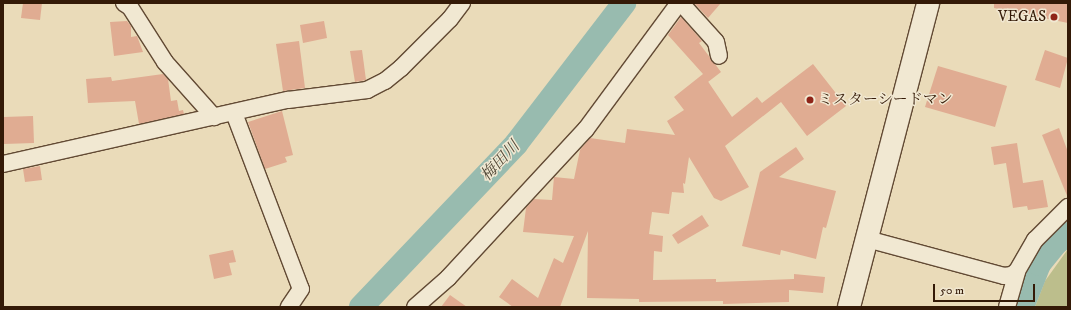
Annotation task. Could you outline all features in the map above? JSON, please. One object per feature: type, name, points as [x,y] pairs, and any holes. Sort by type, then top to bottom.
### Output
[{"type":"street","points":[[124,3],[130,7],[165,62],[214,117]]},
{"type":"street","points":[[3,164],[288,100],[367,90],[385,81],[450,19],[462,3]]},
{"type":"street","points":[[415,307],[448,278],[586,128],[680,3],[716,42],[719,56]]},
{"type":"street","points":[[849,307],[928,3]]},
{"type":"street","points":[[234,113],[301,289],[289,307]]},
{"type":"street","points":[[1007,307],[1017,271],[1035,240],[1068,207]]},
{"type":"street","points":[[867,239],[1004,276],[1017,271]]},
{"type":"green space","points":[[1068,249],[1068,307],[1035,307],[1045,281]]},
{"type":"building","points":[[23,3],[42,3],[40,20],[21,18]]},
{"type":"building","points":[[694,3],[721,3],[708,18]]},
{"type":"building","name":"VEGAS","points":[[994,3],[1068,3],[1068,23],[994,8]]},
{"type":"building","points":[[681,17],[702,41],[699,43],[721,72],[708,82],[732,117],[757,97],[762,103],[813,64],[846,106],[807,136],[781,102],[725,146],[749,187],[721,201],[714,198],[689,157],[685,184],[683,183],[684,193],[672,192],[669,214],[652,212],[649,234],[663,236],[662,252],[654,251],[653,280],[716,279],[716,282],[794,279],[794,274],[825,277],[823,293],[789,290],[789,302],[723,304],[723,301],[639,302],[639,299],[587,298],[588,231],[560,307],[513,307],[499,297],[512,279],[538,298],[554,258],[563,263],[574,236],[523,232],[526,208],[534,199],[552,200],[554,177],[574,179],[580,150],[590,138],[625,143],[627,129],[675,135],[667,121],[684,110],[674,97],[703,74],[668,35]]},
{"type":"building","points":[[127,21],[131,26],[131,37],[137,36],[143,52],[114,56],[110,22]]},
{"type":"building","points":[[324,21],[327,38],[303,43],[300,25]]},
{"type":"building","points":[[299,41],[305,88],[283,91],[276,44]]},
{"type":"building","points":[[362,50],[366,80],[355,82],[350,51]]},
{"type":"building","points":[[1045,50],[1068,58],[1060,88],[1035,80]]},
{"type":"building","points":[[938,66],[1007,86],[995,127],[925,107]]},
{"type":"building","points":[[163,74],[168,79],[171,101],[177,100],[179,111],[183,110],[184,114],[139,124],[135,101],[88,103],[86,79],[111,77],[112,81]]},
{"type":"building","points":[[282,111],[293,155],[285,157],[287,162],[265,169],[248,122]]},
{"type":"building","points":[[33,116],[34,143],[4,144],[4,117]]},
{"type":"building","points":[[1059,128],[1068,152],[1068,198],[1042,135]]},
{"type":"building","points":[[1017,143],[1023,183],[1043,180],[1048,207],[1028,210],[1027,206],[1013,208],[1006,163],[994,165],[991,147]]},
{"type":"building","points":[[796,147],[804,159],[779,177],[836,191],[826,228],[823,227],[816,259],[781,250],[780,255],[742,246],[760,172]]},
{"type":"building","points":[[40,166],[42,180],[25,182],[23,169]]},
{"type":"building","points":[[702,215],[709,226],[678,244],[672,235]]},
{"type":"building","points":[[233,250],[236,262],[229,263],[232,275],[214,279],[209,255]]},
{"type":"building","points":[[450,295],[467,307],[441,307]]},
{"type":"waterway","name":"梅田川","points":[[361,307],[516,144],[624,3]]},
{"type":"waterway","points":[[1022,307],[1039,264],[1056,243],[1068,234]]},
{"type":"place","name":"VEGAS","points":[[1054,17]]},
{"type":"place","name":"ミスターシードマン","points":[[810,100]]}]
